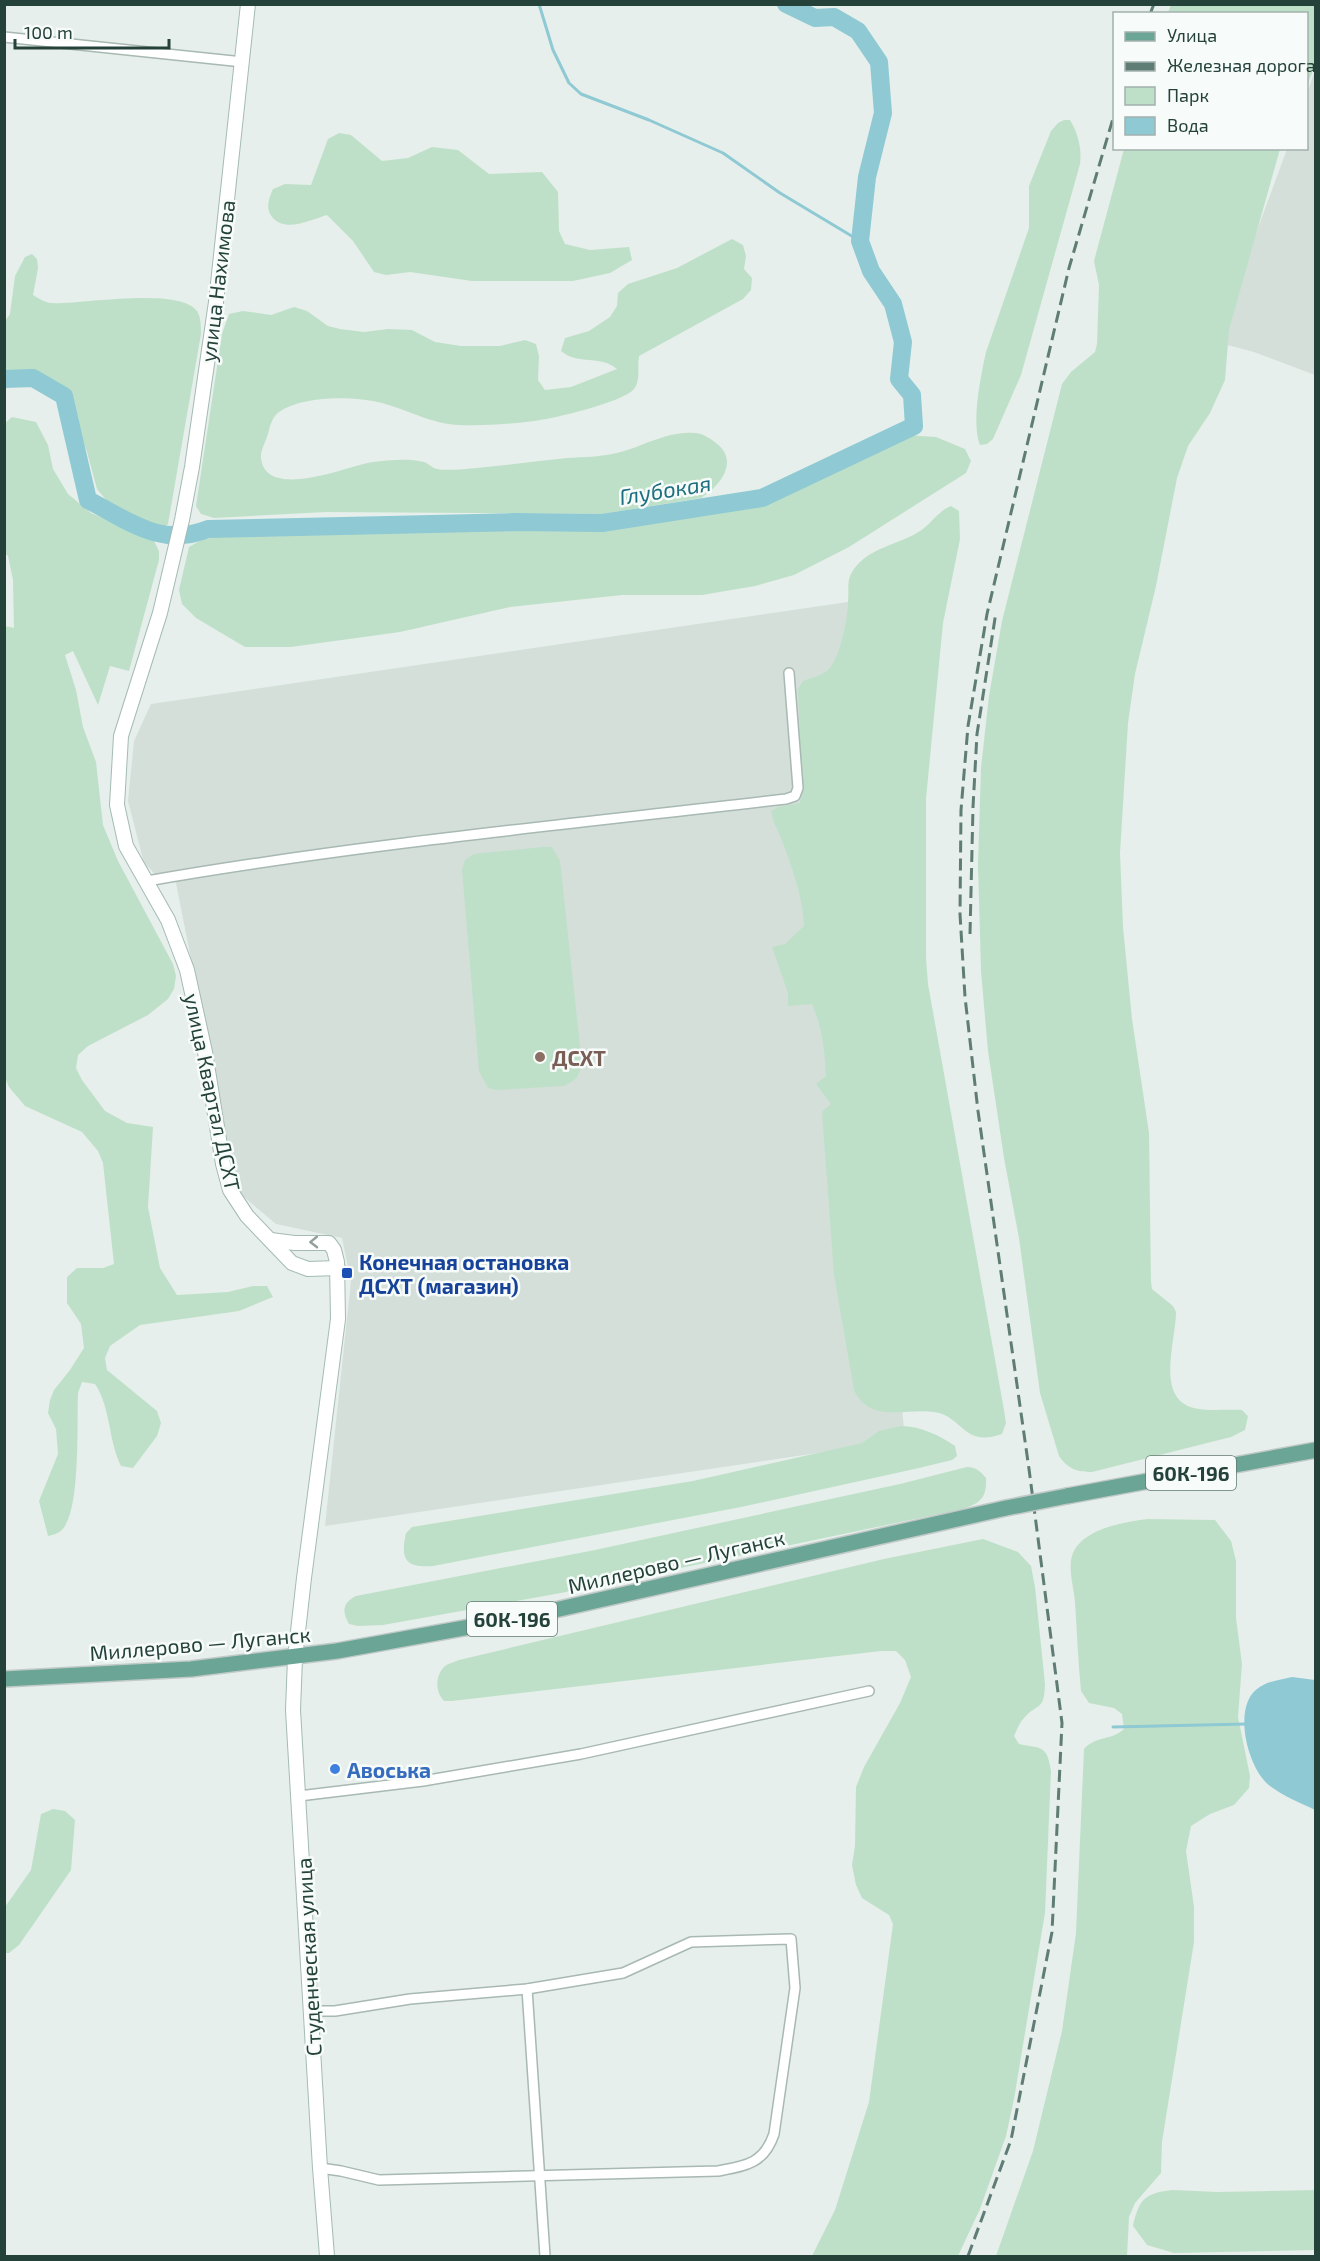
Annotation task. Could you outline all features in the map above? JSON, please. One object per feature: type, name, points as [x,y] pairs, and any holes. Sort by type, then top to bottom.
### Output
[{"type":"main road","name":"Миллерово — Луганск","points":[[7,1679],[191,1669],[295,1658],[524,1617],[1006,1508],[1316,1450]]},
{"type":"street","name":"улица Нахимова","points":[[174,556],[182,520],[216,302],[248,4]]},
{"type":"street","points":[[4,37],[243,62]]},
{"type":"street","name":"улица Квартал ДСХТ","points":[[174,556],[124,727],[117,792],[118,815],[126,846],[168,920],[187,970],[206,1052],[226,1180],[240,1207],[286,1257],[299,1267],[321,1270],[338,1268]]},
{"type":"street","points":[[147,881],[237,866],[446,838],[786,799],[795,796],[798,788],[789,673]]},
{"type":"street","points":[[271,1240],[294,1243],[329,1243],[334,1250],[338,1268],[339,1293],[335,1349],[295,1658]]},
{"type":"street","name":"Студенческая улица","points":[[295,1658],[293,1710],[327,2256]]},
{"type":"street","points":[[299,1796],[423,1780],[581,1754],[869,1691]]},
{"type":"street","points":[[310,2011],[335,2011],[410,1999],[527,1989],[623,1973],[691,1942],[791,1939],[794,1958],[795,1988],[779,2110],[772,2142],[763,2155],[742,2166],[718,2171],[379,2180],[320,2168]]},
{"type":"street","points":[[527,1989],[545,2256]]},
{"type":"shaded area","points":[[1315,70],[1315,375],[1254,352],[1216,342],[1287,150],[1308,150],[1308,91]]},
{"type":"shaded area","name":"ДСХТ","points":[[896,595],[856,924],[905,1440],[325,1526],[351,1281],[342,1238],[276,1224],[237,1191],[174,873],[156,875],[144,863],[128,801],[134,741],[151,704]]},
{"type":"green space","points":[[1171,4],[1315,5],[1315,66],[1308,83],[1308,12],[1168,12]]},
{"type":"green space","points":[[1064,120],[1070,120],[1075,130],[1080,147],[1080,164],[1021,375],[993,439],[987,444],[980,445],[976,424],[986,352],[1029,228],[1029,186],[1051,131]]},
{"type":"green space","points":[[339,133],[351,135],[382,161],[408,158],[432,147],[458,150],[489,174],[542,172],[558,192],[559,231],[565,244],[590,250],[629,247],[632,260],[610,273],[573,281],[472,281],[410,272],[386,275],[374,272],[353,241],[327,215],[291,225],[277,222],[268,207],[273,189],[285,184],[311,185],[328,139]]},
{"type":"green space","points":[[1124,150],[1280,150],[1229,330],[1225,380],[1210,413],[1188,446],[1177,478],[1156,586],[1135,674],[1128,723],[1120,853],[1123,927],[1132,1019],[1149,1133],[1151,1282],[1152,1289],[1173,1306],[1176,1312],[1170,1369],[1172,1384],[1176,1396],[1185,1404],[1204,1410],[1242,1410],[1248,1416],[1245,1430],[1231,1437],[1092,1472],[1073,1469],[1059,1456],[1040,1393],[1019,1238],[988,1051],[981,971],[978,864],[981,768],[989,696],[1002,621],[1062,384],[1071,372],[1095,352],[1099,285],[1094,261]]},
{"type":"green space","points":[[732,239],[743,245],[746,256],[744,269],[752,278],[751,290],[743,299],[639,356],[636,385],[628,394],[587,409],[543,420],[477,425],[439,422],[382,403],[358,399],[329,398],[301,402],[277,414],[261,455],[266,471],[277,478],[293,479],[310,478],[373,462],[392,460],[418,461],[433,468],[451,470],[598,456],[627,450],[674,434],[697,433],[706,436],[723,450],[727,465],[725,473],[715,487],[701,498],[602,514],[326,512],[214,518],[201,514],[196,506],[222,334],[229,314],[243,311],[271,315],[294,307],[307,311],[328,326],[340,329],[364,332],[388,329],[412,330],[435,342],[461,346],[500,346],[525,340],[536,344],[539,356],[538,380],[545,390],[571,387],[617,369],[603,362],[575,358],[561,351],[565,338],[589,331],[610,317],[617,306],[618,293],[628,284],[677,268]]},
{"type":"green space","points":[[32,254],[37,259],[38,268],[33,295],[46,302],[64,303],[127,298],[170,299],[186,304],[198,313],[201,334],[168,524],[164,528],[129,516],[107,501],[97,489],[87,452],[66,393],[51,381],[24,370],[5,370],[5,321],[10,314],[15,276],[25,257]]},
{"type":"green space","points":[[12,417],[36,422],[48,445],[53,469],[68,494],[91,513],[153,539],[159,551],[159,560],[129,671],[110,666],[98,705],[73,651],[65,655],[76,690],[83,727],[96,762],[103,825],[118,861],[173,964],[176,976],[174,989],[168,999],[148,1015],[88,1046],[78,1055],[76,1068],[105,1111],[127,1123],[153,1127],[148,1207],[160,1268],[177,1295],[228,1292],[253,1286],[267,1286],[273,1297],[239,1311],[140,1325],[110,1346],[105,1358],[107,1370],[157,1411],[161,1423],[157,1436],[133,1468],[121,1466],[100,1393],[95,1384],[82,1382],[78,1393],[74,1498],[63,1529],[48,1536],[39,1501],[58,1454],[56,1429],[48,1413],[50,1400],[54,1390],[84,1348],[81,1324],[67,1303],[67,1277],[77,1268],[103,1268],[114,1264],[103,1163],[98,1151],[82,1132],[25,1106],[9,1087],[5,1078],[5,626],[14,628],[13,580],[8,556],[5,553],[4,424]]},
{"type":"green space","points":[[905,435],[936,437],[965,449],[971,461],[966,473],[849,547],[794,575],[755,586],[702,595],[622,595],[510,607],[400,632],[291,647],[245,647],[196,618],[182,604],[179,590],[189,547],[201,540],[224,535],[481,529],[592,529],[732,511],[768,504]]},
{"type":"green space","points":[[951,506],[959,511],[960,539],[943,623],[926,799],[926,958],[928,984],[1006,1423],[1002,1434],[989,1437],[971,1434],[951,1419],[934,1412],[879,1411],[861,1401],[854,1390],[834,1275],[822,1112],[831,1104],[816,1084],[826,1076],[822,1040],[812,1004],[788,1006],[788,993],[772,947],[785,944],[804,926],[796,881],[771,811],[778,807],[800,803],[802,792],[798,689],[803,681],[828,670],[836,657],[847,617],[849,580],[857,565],[874,552],[914,535]]},
{"type":"green space","points":[[552,847],[560,861],[582,1064],[576,1078],[564,1086],[496,1090],[488,1088],[479,1071],[462,870],[465,860],[474,854]]},
{"type":"green space","points":[[901,1426],[922,1429],[942,1438],[955,1446],[957,1456],[952,1460],[919,1468],[741,1507],[433,1566],[411,1564],[405,1556],[406,1533],[412,1527],[693,1481],[862,1443],[879,1431]]},
{"type":"green space","points":[[967,1467],[980,1471],[986,1478],[986,1485],[982,1498],[963,1509],[561,1593],[383,1625],[349,1624],[345,1616],[346,1605],[356,1596],[595,1550],[900,1484]]},
{"type":"green space","points":[[1148,1519],[1215,1520],[1231,1541],[1236,1561],[1236,1618],[1242,1664],[1238,1717],[1250,1776],[1249,1788],[1234,1805],[1210,1814],[1191,1826],[1186,1851],[1194,1907],[1194,1942],[1162,2142],[1161,2173],[1135,2203],[1129,2217],[1127,2256],[996,2256],[1033,2151],[1062,2031],[1076,1933],[1084,1749],[1124,1729],[1122,1714],[1114,1708],[1089,1703],[1081,1691],[1071,1573],[1072,1556],[1084,1539],[1093,1533],[1127,1522]]},
{"type":"green space","points":[[983,1539],[1018,1552],[1031,1566],[1045,1684],[1042,1703],[1022,1720],[1014,1736],[1019,1744],[1042,1749],[1047,1756],[1051,1771],[1045,1913],[1006,2136],[980,2209],[958,2256],[812,2256],[835,2210],[869,2102],[893,1924],[889,1915],[862,1898],[856,1885],[852,1865],[855,1846],[856,1787],[911,1677],[905,1660],[896,1651],[881,1651],[452,1701],[444,1701],[439,1693],[439,1674],[445,1666],[459,1660],[884,1559]]},
{"type":"green space","points":[[53,1809],[65,1811],[75,1820],[71,1870],[19,1945],[9,1953],[5,1953],[5,1907],[31,1870],[41,1814]]},
{"type":"green space","points":[[1173,2190],[1217,2192],[1315,2190],[1315,2250],[1174,2253],[1147,2245],[1133,2226],[1138,2209],[1150,2196]]},
{"type":"water","points":[[1292,1677],[1315,1680],[1315,1810],[1281,1793],[1262,1778],[1255,1767],[1246,1739],[1245,1710],[1249,1698],[1265,1684]]},
{"type":"waterway","points":[[539,4],[553,50],[569,83],[581,94],[649,120],[723,153],[780,193],[860,241]]},
{"type":"waterway","name":"Глубокая","points":[[4,379],[33,378],[64,396],[88,500],[146,529],[160,534],[175,535],[191,534],[208,529],[516,522],[602,523],[762,498],[914,426],[912,395],[899,379],[903,342],[893,304],[871,271],[860,241],[867,177],[883,113],[879,62],[858,31],[834,17],[815,18],[786,4]]},
{"type":"waterway","points":[[1113,1727],[1246,1724]]},
{"type":"railway","points":[[1151,12],[1154,4]]},
{"type":"railway","points":[[968,2256],[1011,2140],[1052,1932],[1062,1723],[1029,1469],[978,1111],[965,997],[960,914],[961,810],[968,726],[987,614],[1069,268],[1113,118]]},
{"type":"railway","points":[[970,934],[977,734],[996,612]]},
{"type":"place","name":"ДСХТ","points":[[540,1057]]},
{"type":"place","name":"Конечная остановка ДСХТ (магазин)","points":[[347,1273]]},
{"type":"place","name":"Авоська","points":[[335,1769]]}]
